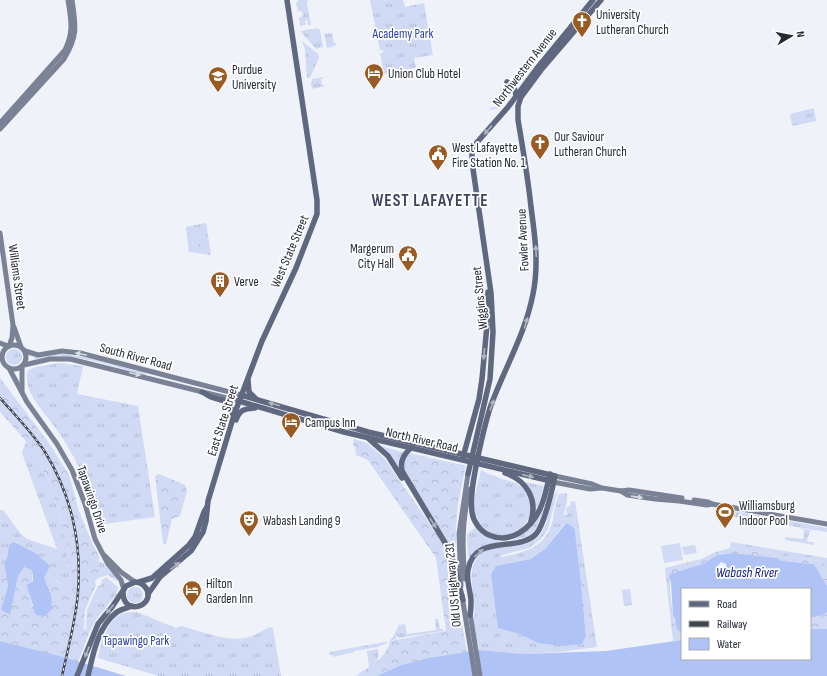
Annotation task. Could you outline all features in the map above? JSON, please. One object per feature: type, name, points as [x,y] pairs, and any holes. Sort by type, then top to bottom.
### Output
[{"type":"main road","name":"West State Street","points":[[262,341],[296,268],[318,214],[287,0]]},
{"type":"main road","name":"Northwestern Avenue","points":[[472,148],[508,107],[538,67],[593,0]]},
{"type":"main road","name":"Northwestern Avenue","points":[[536,76],[601,0]]},
{"type":"main road","points":[[0,123],[65,50],[69,42],[72,29],[71,3]]},
{"type":"main road","points":[[0,130],[64,59],[70,50],[76,30],[71,3]]},
{"type":"main road","name":"Fowler Avenue","points":[[478,445],[492,404],[525,327],[535,285],[535,231],[518,106],[521,97],[536,76]]},
{"type":"main road","points":[[507,82],[514,87],[516,95]]},
{"type":"main road","points":[[508,107],[513,107],[518,114]]},
{"type":"main road","name":"Wiggins Street","points":[[472,148],[472,162],[494,321],[489,384],[478,445]]},
{"type":"main road","name":"Williams Street","points":[[0,233],[13,325],[12,338],[9,346]]},
{"type":"main road","points":[[463,457],[479,398],[482,379],[487,325],[488,274]]},
{"type":"main road","name":"Williams Street","points":[[13,325],[23,349]]},
{"type":"main road","name":"East State Street","points":[[137,582],[152,578],[189,545],[197,532],[207,507],[234,415],[262,341]]},
{"type":"main road","points":[[0,343],[9,346],[17,345],[23,349],[26,359],[23,366],[16,369],[9,368],[4,364],[1,356],[5,349],[9,346]]},
{"type":"main road","name":"South River Road","points":[[23,349],[38,355],[62,351],[80,353],[240,398]]},
{"type":"main road","name":"South River Road","points":[[23,366],[50,359],[70,359],[148,378],[202,388]]},
{"type":"main road","name":"Tapawingo Drive","points":[[22,391],[23,366]]},
{"type":"main road","name":"Tapawingo Drive","points":[[9,368],[27,402],[57,444],[72,470],[85,504],[95,539],[108,564],[121,580],[124,591]]},
{"type":"main road","points":[[248,378],[249,392],[258,400]]},
{"type":"main road","points":[[202,388],[211,397],[226,401],[230,405],[234,415]]},
{"type":"main road","name":"North River Road","points":[[240,398],[258,400],[336,423],[417,443],[493,468],[552,478]]},
{"type":"main road","name":"North River Road","points":[[240,398],[258,407],[367,438],[411,448],[463,457],[552,478],[590,489],[602,488],[621,491],[627,495],[707,505],[712,504],[827,524]]},
{"type":"main road","points":[[226,440],[232,433],[236,418],[241,411],[248,408],[258,407]]},
{"type":"main road","points":[[367,438],[388,456],[440,533],[450,551],[463,600]]},
{"type":"main road","points":[[417,443],[404,455],[401,466],[402,471],[420,503]]},
{"type":"main road","points":[[478,445],[471,475],[472,513],[477,525],[486,533],[497,538],[507,538],[521,532],[530,523],[540,510],[552,478]]},
{"type":"main road","points":[[493,468],[518,480],[529,491],[534,506],[530,523]]},
{"type":"main road","name":"Old US Highway 231","points":[[471,475],[459,534],[459,567],[463,600],[469,619],[480,676]]},
{"type":"main road","points":[[469,619],[471,602],[468,569],[472,560],[485,548],[525,541],[534,536],[542,525],[552,478]]},
{"type":"main road","name":"Old US Highway 231","points":[[472,485],[465,516],[464,546],[465,576],[475,676]]},
{"type":"main road","name":"East State Street","points":[[148,594],[160,578],[185,558],[196,546],[205,526],[207,507]]},
{"type":"main road","name":"Tapawingo Drive","points":[[104,556],[121,572],[137,582]]},
{"type":"main road","points":[[77,676],[99,629],[129,584],[137,582],[145,587],[148,594],[147,598],[140,606],[132,606],[117,612],[99,629],[88,676]]},
{"type":"main road","points":[[124,591],[124,600],[132,606]]},
{"type":"green space","points":[[298,0],[308,0],[307,4],[311,25],[308,25],[307,20],[305,21],[306,25],[300,26],[299,17],[302,17],[303,14],[301,11],[298,11],[296,2],[298,2]]},
{"type":"green space","name":"Academy Park","points":[[370,0],[403,0],[405,7],[424,3],[433,55],[414,58],[416,68],[384,74],[380,53],[383,53],[383,50],[380,50]]},
{"type":"green space","points":[[317,28],[320,30],[323,47],[316,49],[301,31]]},
{"type":"green space","points":[[332,33],[334,43],[336,43],[336,45],[327,48],[324,34]]},
{"type":"green space","points":[[302,41],[318,54],[319,58],[310,78],[307,78],[305,49]]},
{"type":"green space","points":[[323,77],[323,79],[321,79],[322,85],[325,86],[313,89],[311,85],[312,79]]},
{"type":"green space","points":[[500,89],[512,89],[512,93],[500,108],[490,110],[490,108],[495,107],[498,103],[502,103]]},
{"type":"green space","points":[[814,108],[816,121],[792,126],[790,114]]},
{"type":"green space","points":[[206,223],[211,255],[189,252],[186,227]]},
{"type":"green space","points":[[196,233],[198,247],[190,249],[187,235]]},
{"type":"green space","points":[[14,349],[21,354],[22,357],[17,364],[14,365],[7,360],[6,357],[11,350]]},
{"type":"green space","points":[[52,354],[88,357],[146,373],[145,375],[103,363],[76,358],[63,357],[34,360],[34,357]]},
{"type":"green space","points":[[59,363],[83,366],[77,394],[138,406],[155,517],[97,525],[90,496],[75,459],[34,398],[28,384],[28,370]]},
{"type":"green space","points":[[0,378],[49,443],[69,475],[79,511],[99,556],[98,578],[95,581],[96,585],[85,610],[84,629],[90,631],[78,662],[0,641],[0,555],[7,558],[4,562],[8,586],[1,610],[9,615],[18,576],[24,567],[33,571],[31,596],[32,607],[51,594],[47,584],[53,580],[74,589],[67,562],[68,548],[59,513],[47,478],[26,441],[0,412]]},
{"type":"green space","points":[[354,439],[367,443],[384,458],[441,540],[448,554],[451,565],[467,652],[428,658],[401,665],[377,676],[356,676],[372,665],[385,653],[390,641],[446,631],[436,558],[368,460],[356,455],[355,447],[353,446]]},
{"type":"green space","points":[[26,441],[47,478],[59,513],[68,548],[67,563],[75,590],[54,580],[47,584],[44,578],[9,545],[7,558],[0,555],[0,510],[3,510],[21,534],[27,539],[57,549],[22,453]]},
{"type":"green space","points":[[380,446],[403,452],[400,457],[399,468]]},
{"type":"green space","points":[[410,453],[466,466],[458,503],[456,560],[454,560],[404,470],[405,457]],"holes":[[[411,454],[465,467],[458,503],[454,541]]]},
{"type":"green space","points":[[411,454],[465,467],[458,503],[454,541],[449,541],[405,467],[405,460]]},
{"type":"green space","points":[[481,470],[518,485],[524,490],[530,500],[531,510],[528,520],[514,533],[504,535],[494,534],[484,528],[480,523],[475,512],[475,502]]},
{"type":"green space","points":[[159,474],[185,485],[187,491],[180,516],[172,519],[166,544],[163,543],[155,476]]},
{"type":"green space","points":[[525,482],[544,486],[537,509],[533,494]]},
{"type":"green space","points":[[558,490],[548,529],[541,539],[529,548],[499,556],[501,557],[517,554],[539,544],[549,531],[559,494],[567,493],[564,515],[567,515],[566,508],[571,505],[570,502],[575,501],[597,647],[559,652],[523,654],[479,650],[475,631],[472,586],[472,569],[475,562],[479,556],[486,551],[529,543],[538,537],[545,526],[555,494]],"holes":[[[565,523],[575,531],[586,636],[582,644],[538,643],[517,633],[509,563],[531,559],[546,548]]]},
{"type":"green space","points":[[543,509],[540,521],[531,534],[520,539],[513,540],[527,530]]},
{"type":"green space","points":[[728,510],[761,516],[761,521],[730,516]]},
{"type":"green space","points":[[769,517],[827,528],[827,532],[766,522],[767,518]]},
{"type":"green space","points":[[476,527],[489,538],[500,542],[486,545],[470,558],[468,556],[467,534]]},
{"type":"green space","points":[[799,528],[816,531],[810,531],[807,540],[808,542],[814,542],[814,545],[785,540],[785,537],[803,539],[804,530]]},
{"type":"green space","points":[[731,542],[827,558],[827,571],[819,561],[730,548]]},
{"type":"green space","points":[[680,543],[683,560],[664,563],[661,546]]},
{"type":"green space","points":[[695,545],[697,553],[684,555],[682,547]]},
{"type":"green space","points":[[730,548],[819,561],[827,571],[827,586],[814,564],[782,561],[777,558],[734,553],[717,555],[703,564],[675,572],[669,578],[675,622],[678,631],[681,632],[681,640],[673,641],[665,568],[701,559],[716,552]]},
{"type":"green space","points":[[98,560],[103,563],[118,580],[116,581],[108,575],[98,578]]},
{"type":"green space","points":[[106,577],[118,587],[117,594],[97,618],[90,631],[86,629],[87,610],[98,586],[101,585],[102,580]]},
{"type":"green space","points":[[135,587],[141,589],[143,595],[141,601],[135,603],[129,601],[127,595],[129,589]]},
{"type":"green space","points":[[630,589],[632,605],[624,606],[622,590]]},
{"type":"green space","name":"Tapawingo Park","points":[[137,612],[176,628],[181,626],[215,636],[233,639],[249,637],[271,627],[273,629],[281,676],[159,676],[98,658],[103,639],[113,620],[124,613]]},
{"type":"green space","points":[[827,612],[827,629],[811,629],[811,618],[823,615]]},
{"type":"green space","points":[[435,619],[438,619],[440,629],[443,629],[443,631],[399,638],[397,636],[397,639],[389,641],[393,637],[399,625],[405,624],[407,634],[436,630]]},
{"type":"green space","points":[[385,642],[387,643],[378,647],[354,651],[334,657],[333,655],[330,655],[329,652]]},
{"type":"green space","points":[[378,649],[379,655],[377,660],[369,667],[367,651]]},
{"type":"water","points":[[566,523],[572,526],[575,531],[586,636],[582,644],[562,646],[538,643],[517,633],[498,628],[491,574],[496,566],[531,559],[546,548]]},
{"type":"water","points":[[14,542],[35,553],[50,566],[44,578],[51,594],[52,609],[45,616],[36,615],[35,613],[27,585],[33,581],[33,571],[24,567],[18,576],[10,615],[1,610],[8,586],[4,562],[7,558],[9,545]]},
{"type":"water","name":"Wabash River","points":[[734,553],[777,558],[782,561],[814,564],[827,586],[827,612],[823,615],[811,618],[811,588],[681,588],[681,632],[678,631],[673,615],[671,582],[669,578],[670,574],[703,564],[717,555]],"holes":[[[721,562],[726,564],[728,575],[715,573],[716,568]]]},
{"type":"water","points":[[811,629],[827,629],[827,676],[377,676],[401,665],[428,658],[479,650],[523,654],[606,651],[681,640],[681,660],[811,660]]},
{"type":"water","points":[[0,641],[63,657],[126,676],[0,676]]},
{"type":"railway","points":[[0,398],[45,452],[62,485],[73,519],[78,555],[78,592],[74,624],[62,676]]},
{"type":"place","name":"University Lutheran Church","points":[[582,38]]},
{"type":"place","name":"Union Club Hotel","points":[[374,90]]},
{"type":"place","name":"Purdue University","points":[[218,93]]},
{"type":"place","name":"Our Saviour Lutheran Church","points":[[540,160]]},
{"type":"place","name":"West Lafayette Fire Station No. 1","points":[[438,171]]},
{"type":"place","name":"Margerum City Hall","points":[[408,272]]},
{"type":"place","name":"Verve","points":[[220,298]]},
{"type":"place","name":"Campus Inn","points":[[291,439]]},
{"type":"place","name":"Williamsburg Indoor Pool","points":[[725,529]]},
{"type":"place","name":"Wabash Landing 9","points":[[249,537]]},
{"type":"place","name":"Hilton Garden Inn","points":[[192,607]]},
{"type":"district","name":"WEST LAFAYETTE","points":[[430,200]]}]
